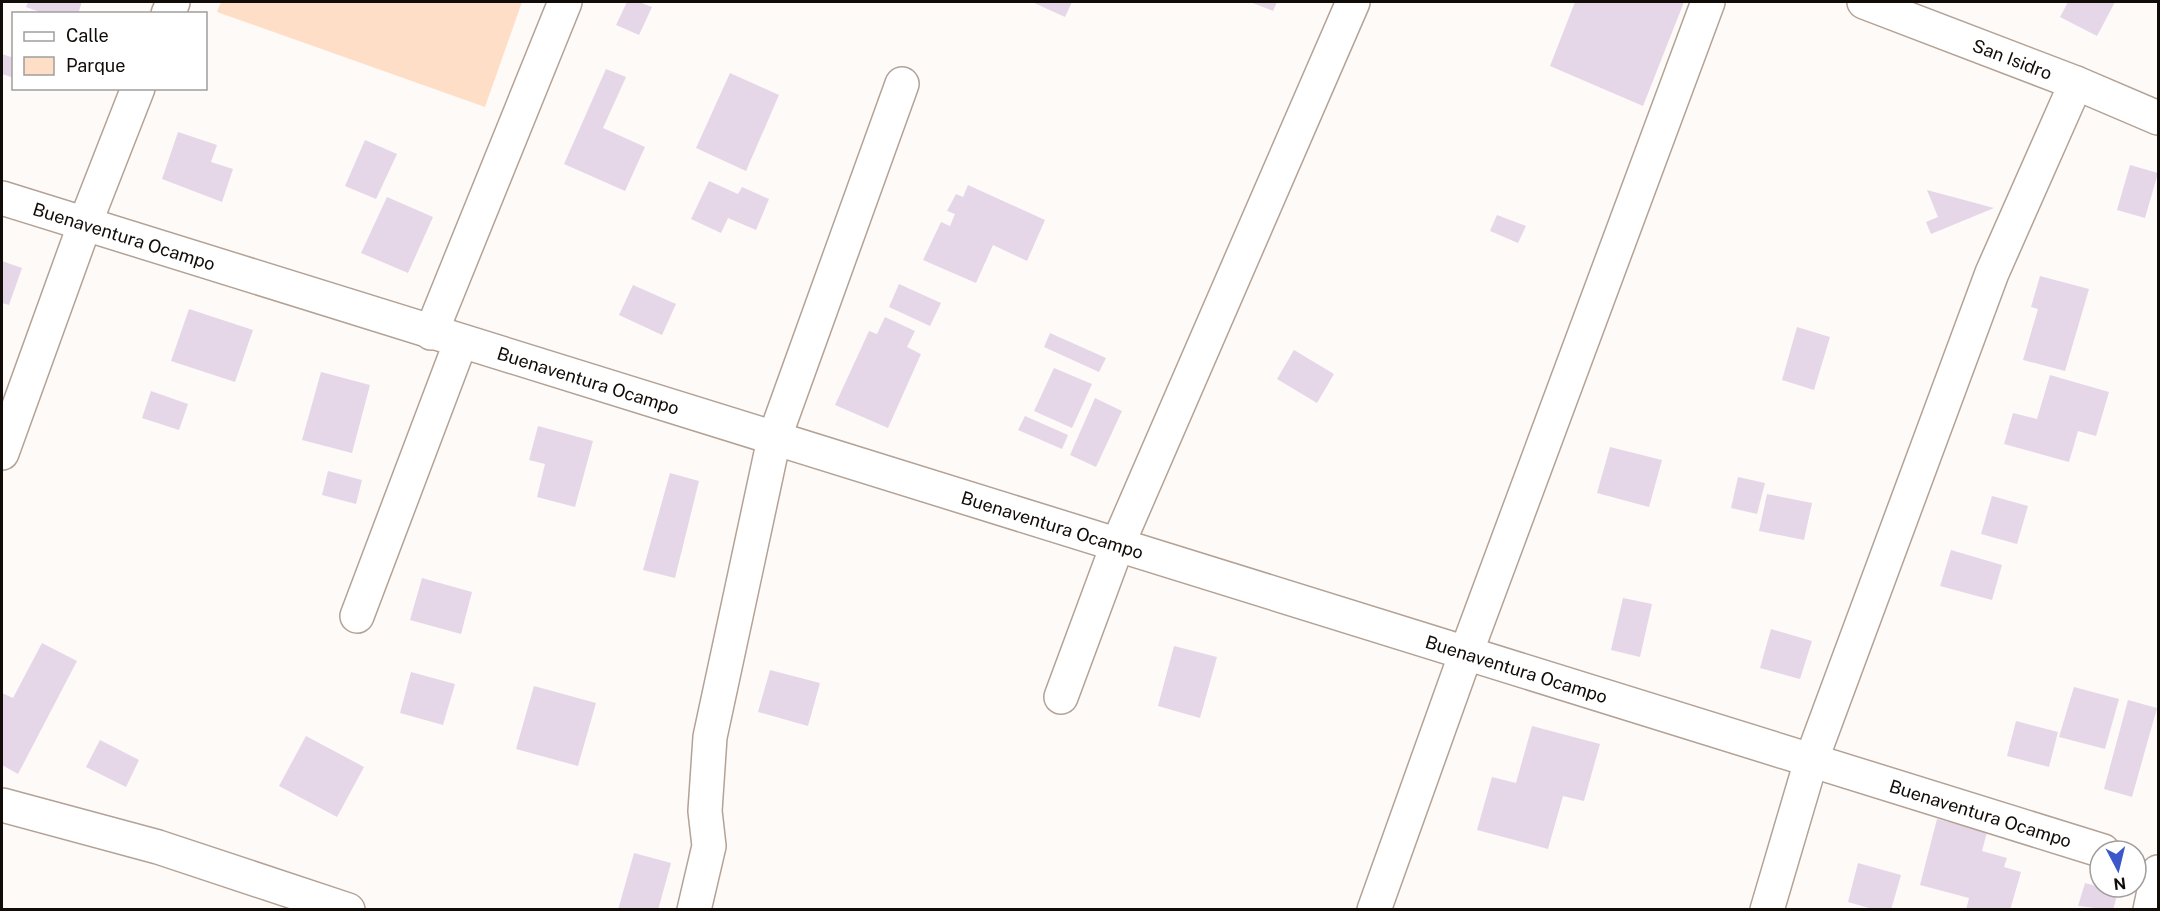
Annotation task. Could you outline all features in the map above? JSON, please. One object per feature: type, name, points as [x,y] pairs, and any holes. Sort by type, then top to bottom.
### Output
[{"type":"street","points":[[357,616],[446,337],[565,2]]},
{"type":"street","points":[[1061,697],[1117,546],[1353,2]]},
{"type":"street","points":[[1374,909],[1466,653],[1708,2]]},
{"type":"street","name":"San Isidro","points":[[1864,2],[2076,83],[2158,118]]},
{"type":"street","points":[[1767,909],[1811,761],[1992,273],[2076,83]]},
{"type":"street","points":[[694,909],[709,846],[705,811],[710,737],[774,439],[902,84]]},
{"type":"street","points":[[2,453],[84,226],[137,90]]},
{"type":"street","name":"Buenaventura Ocampo","points":[[2,198],[84,226],[2088,846]]},
{"type":"street","points":[[2,805],[158,847],[348,909]]},
{"type":"street","points":[[2150,909],[2158,870]]},
{"type":"green space","points":[[221,2],[522,2],[485,107],[217,12]]},
{"type":"building","points":[[28,2],[82,2],[79,12],[40,12],[26,7]]},
{"type":"building","points":[[627,2],[639,2],[652,7],[639,35],[616,25]]},
{"type":"building","points":[[1032,2],[1072,2],[1065,17]]},
{"type":"building","points":[[1250,2],[1277,2],[1273,11]]},
{"type":"building","points":[[1575,2],[1684,2],[1643,106],[1550,66]]},
{"type":"building","points":[[2068,2],[2115,2],[2097,36],[2060,17]]},
{"type":"building","points":[[2,54],[12,57],[12,77],[2,74]]},
{"type":"building","points":[[606,69],[626,77],[603,128],[645,147],[625,191],[564,164]]},
{"type":"building","points":[[730,73],[779,95],[746,171],[696,148]]},
{"type":"building","points":[[178,132],[217,145],[211,162],[233,169],[222,202],[162,179]]},
{"type":"building","points":[[365,140],[397,154],[376,199],[345,186]]},
{"type":"building","points":[[2130,165],[2158,173],[2145,218],[2117,210]]},
{"type":"building","points":[[709,181],[738,194],[742,187],[769,199],[756,230],[728,218],[721,233],[691,219]]},
{"type":"building","points":[[968,185],[1045,220],[1027,261],[993,245],[976,283],[923,260],[941,222],[950,226],[955,214],[947,211],[956,194],[963,197]]},
{"type":"building","points":[[1927,190],[1994,208],[1931,234],[1926,222],[1938,217]]},
{"type":"building","points":[[387,197],[433,217],[408,273],[361,253]]},
{"type":"building","points":[[1497,215],[1526,226],[1518,243],[1490,231]]},
{"type":"building","points":[[2,261],[22,268],[9,305],[2,303]]},
{"type":"building","points":[[2040,276],[2089,289],[2065,371],[2023,360],[2038,309],[2031,307]]},
{"type":"building","points":[[899,284],[941,303],[930,326],[889,307]]},
{"type":"building","points":[[633,285],[676,304],[662,335],[619,315]]},
{"type":"building","points":[[189,309],[253,330],[235,382],[171,361]]},
{"type":"building","points":[[885,317],[915,331],[907,347],[921,354],[888,428],[835,405],[869,331],[877,334]]},
{"type":"building","points":[[1797,327],[1830,337],[1814,390],[1782,380]]},
{"type":"building","points":[[1050,333],[1106,358],[1099,372],[1044,347]]},
{"type":"building","points":[[1294,350],[1334,374],[1317,403],[1277,379]]},
{"type":"building","points":[[1054,368],[1092,384],[1072,428],[1034,411]]},
{"type":"building","points":[[321,372],[370,385],[352,453],[302,440]]},
{"type":"building","points":[[2050,375],[2109,392],[2096,436],[2078,431],[2069,462],[2004,444],[2013,413],[2037,419]]},
{"type":"building","points":[[151,391],[188,404],[179,430],[142,418]]},
{"type":"building","points":[[1095,398],[1122,411],[1096,467],[1070,455]]},
{"type":"building","points":[[1025,416],[1068,435],[1062,449],[1018,430]]},
{"type":"building","points":[[538,426],[593,441],[575,507],[537,497],[545,464],[529,460]]},
{"type":"building","points":[[1610,447],[1662,460],[1649,507],[1597,493]]},
{"type":"building","points":[[328,471],[362,480],[356,504],[322,495]]},
{"type":"building","points":[[670,473],[699,481],[675,578],[643,570]]},
{"type":"building","points":[[1738,477],[1765,483],[1757,514],[1731,508]]},
{"type":"building","points":[[1767,494],[1812,503],[1804,540],[1759,531]]},
{"type":"building","points":[[1992,496],[2028,506],[2017,544],[1981,534]]},
{"type":"building","points":[[1951,550],[2002,565],[1992,600],[1940,586]]},
{"type":"building","points":[[422,578],[472,592],[461,634],[410,620]]},
{"type":"building","points":[[1623,598],[1652,604],[1640,657],[1611,650]]},
{"type":"building","points":[[1771,629],[1812,641],[1800,679],[1760,668]]},
{"type":"building","points":[[42,643],[77,661],[18,774],[2,765],[2,693],[13,698]]},
{"type":"building","points":[[1174,646],[1217,657],[1200,718],[1158,706]]},
{"type":"building","points":[[770,670],[820,683],[808,726],[758,712]]},
{"type":"building","points":[[411,672],[455,684],[443,725],[400,713]]},
{"type":"building","points":[[534,686],[596,703],[578,766],[516,749]]},
{"type":"building","points":[[2074,687],[2119,699],[2105,749],[2059,737]]},
{"type":"building","points":[[2128,700],[2157,708],[2132,797],[2104,789]]},
{"type":"building","points":[[2016,721],[2058,732],[2049,767],[2007,756]]},
{"type":"building","points":[[1532,726],[1600,744],[1584,801],[1563,796],[1548,849],[1477,830],[1492,777],[1516,783]]},
{"type":"building","points":[[306,736],[364,767],[337,817],[279,786]]},
{"type":"building","points":[[100,740],[139,760],[126,787],[86,767]]},
{"type":"building","points":[[1937,819],[1987,832],[1982,851],[2007,858],[2004,867],[2021,872],[2010,910],[1966,910],[1969,898],[1920,885]]},
{"type":"building","points":[[634,853],[671,863],[658,910],[618,910]]},
{"type":"building","points":[[1858,863],[1901,875],[1891,910],[1876,910],[1848,902]]},
{"type":"building","points":[[2085,883],[2088,884],[2088,899],[2116,899],[2113,910],[2078,906]]}]
